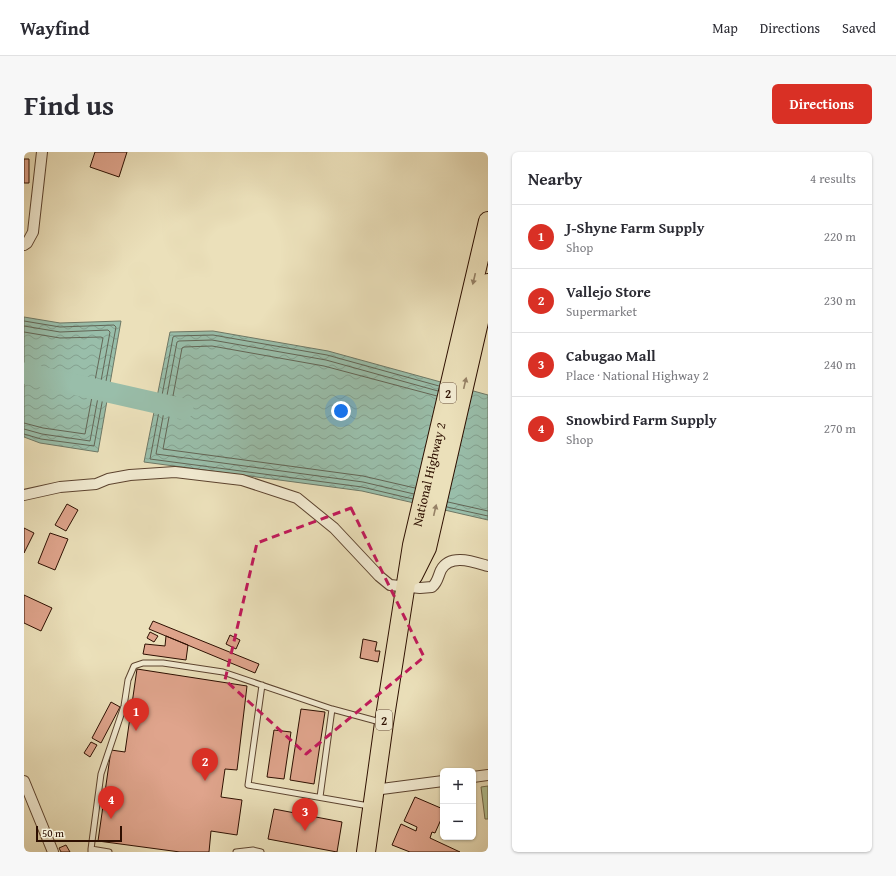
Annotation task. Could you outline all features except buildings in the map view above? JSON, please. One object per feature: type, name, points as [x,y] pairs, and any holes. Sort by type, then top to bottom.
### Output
[{"type":"highway","name":"National Highway 2","points":[[420,546],[488,221]]},
{"type":"highway","name":"National Highway 2","points":[[366,852],[384,723],[407,588],[420,546],[488,283]]},
{"type":"street","points":[[24,245],[27,243],[33,232],[42,152]]},
{"type":"street","points":[[24,495],[36,491],[60,487],[96,484],[130,475],[175,472],[242,480],[297,498],[334,528],[385,582],[397,587],[432,587],[443,567],[454,560],[463,560],[488,566]]},
{"type":"street","points":[[476,777],[488,775]]},
{"type":"street","points":[[24,782],[53,852]]},
{"type":"street","points":[[373,798],[440,782]]},
{"type":"lane","points":[[109,852],[91,851],[101,774],[124,706],[128,680],[134,666],[143,663],[164,663],[223,672],[332,710],[384,723]]},
{"type":"lane","points":[[262,685],[248,785],[320,797],[373,798]]},
{"type":"lane","points":[[320,797],[332,710]]},
{"type":"lane","points":[[236,852],[253,850],[261,852]]},
{"type":"highlighted area","points":[[351,508],[424,657],[306,754],[225,680],[257,543]]},
{"type":"shaded area","points":[[488,786],[488,819],[485,819],[481,787]]},
{"type":"water","points":[[24,317],[60,323],[121,321],[98,452],[40,443],[24,437]]},
{"type":"water","points":[[213,331],[328,351],[488,395],[488,520],[362,491],[144,462],[170,332]]},
{"type":"waterway","points":[[24,373],[183,409]]},
{"type":"place","name":"J-Shyne Farm Supply","points":[[136,731]]},
{"type":"place","name":"Vallejo Store","points":[[205,781]]},
{"type":"place","name":"Snowbird Farm Supply","points":[[111,819]]},
{"type":"place","name":"Cabugao Mall","points":[[305,831]]}]
